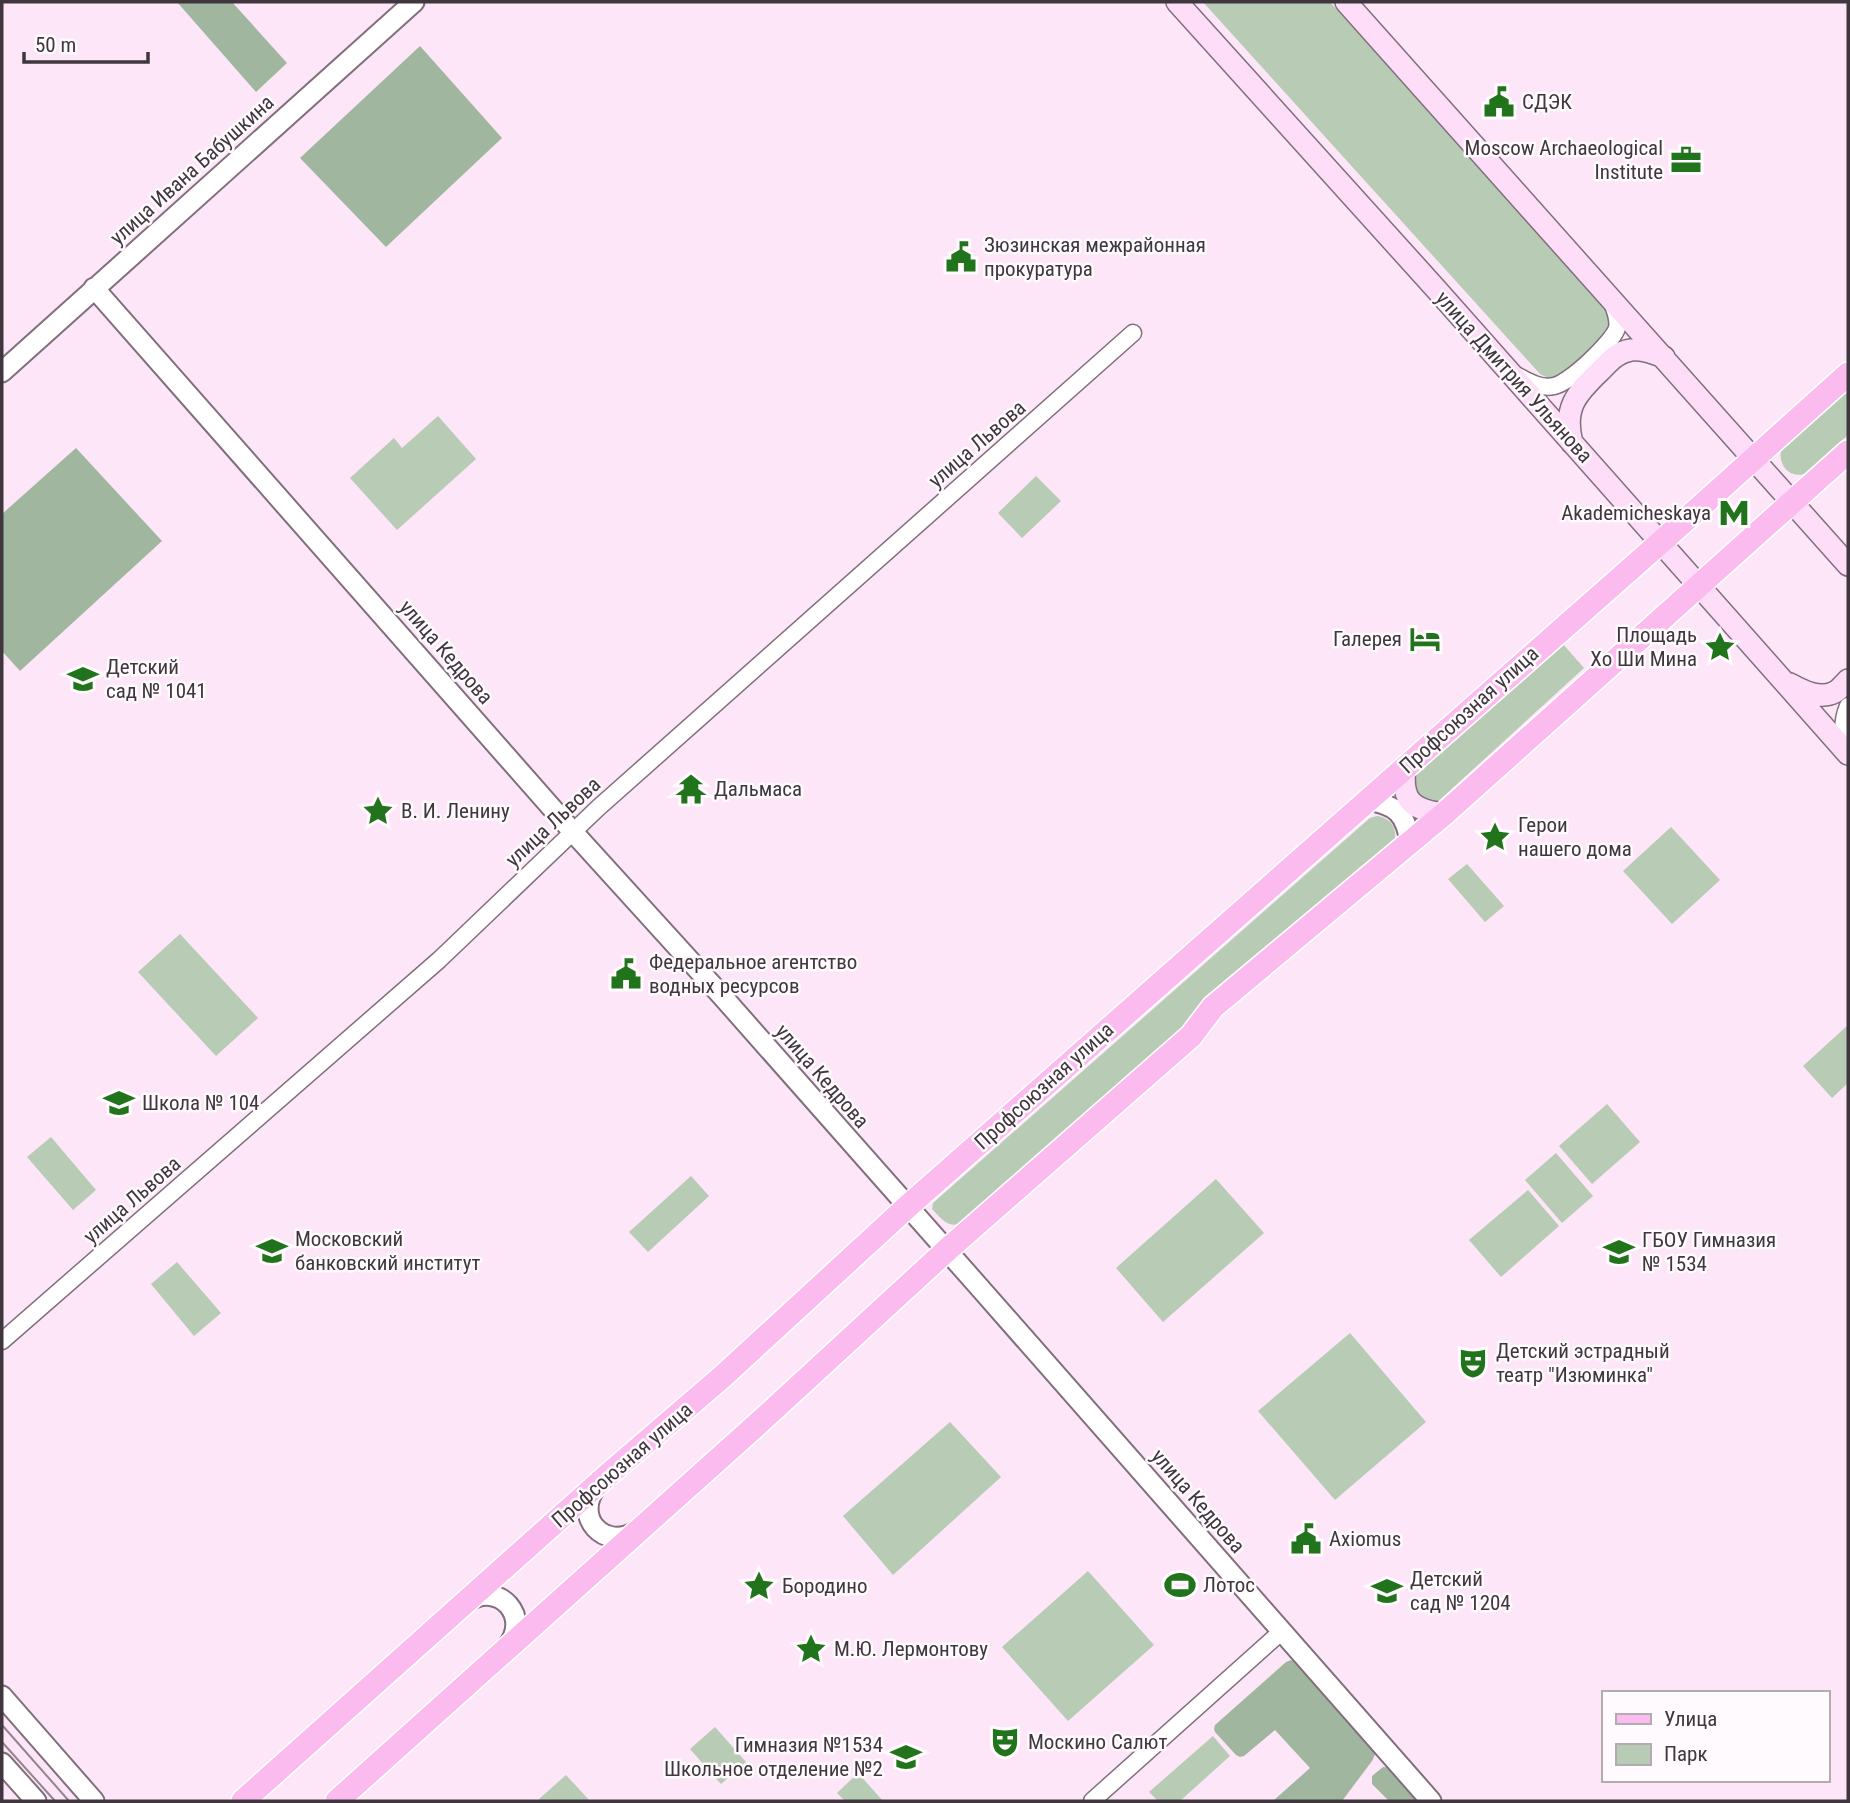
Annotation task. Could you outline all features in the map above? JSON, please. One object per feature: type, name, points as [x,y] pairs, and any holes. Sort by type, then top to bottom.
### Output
[{"type":"main road","name":"улица Дмитрия Ульянова","points":[[1177,2],[1846,751]]},
{"type":"main road","points":[[1346,2],[1848,565]]},
{"type":"main road","points":[[1573,443],[1569,430],[1572,404],[1580,390],[1614,357],[1635,350],[1664,357]]},
{"type":"main road","name":"Профсоюзная улица","points":[[243,1801],[722,1377],[907,1207],[1848,374]]},
{"type":"main road","points":[[337,1801],[947,1251],[1191,1036],[1213,1007],[1444,814],[1848,453]]},
{"type":"main road","points":[[1785,681],[1805,692],[1821,695],[1835,692],[1848,680]]},
{"type":"main road","points":[[1405,766],[1403,783],[1411,803],[1428,812],[1444,814]]},
{"type":"street","name":"улица Ивана Бабушкина","points":[[2,372],[414,2]]},
{"type":"street","name":"улица Кедрова","points":[[94,288],[1431,1801]]},
{"type":"street","points":[[1510,372],[1534,384],[1553,387],[1568,380],[1614,337],[1618,325],[1612,301]]},
{"type":"street","name":"улица Львова","points":[[2,1341],[439,960],[597,808],[1133,333]]},
{"type":"street","points":[[1846,751],[1842,735],[1848,706]]},
{"type":"street","points":[[1367,800],[1394,808],[1400,814],[1405,822],[1410,843]]},
{"type":"street","points":[[598,1485],[589,1500],[589,1517],[598,1531],[614,1538],[622,1538],[638,1531]]},
{"type":"street","points":[[467,1602],[490,1595],[499,1598],[512,1609],[517,1625],[512,1641],[506,1648]]},
{"type":"street","points":[[1092,1801],[1281,1632]]},
{"type":"street","points":[[2,1696],[94,1801]]},
{"type":"street","points":[[2,1763],[36,1801]]},
{"type":"green space","points":[[177,2],[232,2],[287,63],[256,92]]},
{"type":"green space","points":[[1203,2],[1330,2],[1602,304],[1610,319],[1609,335],[1559,379],[1550,379],[1540,374]]},
{"type":"green space","points":[[420,46],[502,138],[386,247],[300,158]]},
{"type":"green space","points":[[1848,389],[1848,435],[1806,473],[1791,473],[1782,462],[1781,451]]},
{"type":"green space","points":[[438,416],[476,459],[397,530],[350,478],[394,438],[402,448]]},
{"type":"green space","points":[[76,448],[162,541],[20,671],[2,651],[2,514]]},
{"type":"green space","points":[[1036,476],[1061,501],[1022,538],[998,513]]},
{"type":"green space","points":[[1562,643],[1584,668],[1432,807],[1420,806],[1412,779]]},
{"type":"green space","points":[[1377,816],[1392,824],[1394,842],[961,1223],[948,1224],[932,1209],[933,1203],[1370,818]]},
{"type":"green space","points":[[1671,827],[1720,880],[1672,924],[1623,871]]},
{"type":"green space","points":[[1467,864],[1504,906],[1485,922],[1448,879]]},
{"type":"green space","points":[[180,934],[258,1018],[216,1056],[138,972]]},
{"type":"green space","points":[[1848,1025],[1848,1083],[1832,1098],[1803,1066]]},
{"type":"green space","points":[[1607,1104],[1640,1142],[1592,1184],[1559,1146]]},
{"type":"green space","points":[[51,1137],[96,1190],[73,1210],[27,1157]]},
{"type":"green space","points":[[1556,1153],[1593,1196],[1562,1223],[1525,1180]]},
{"type":"green space","points":[[691,1176],[709,1196],[648,1252],[629,1232]]},
{"type":"green space","points":[[1216,1179],[1264,1233],[1163,1322],[1116,1268]]},
{"type":"green space","points":[[1528,1190],[1559,1226],[1501,1277],[1469,1240]]},
{"type":"green space","points":[[177,1262],[221,1313],[194,1336],[151,1284]]},
{"type":"green space","points":[[1350,1333],[1426,1422],[1335,1500],[1258,1411]]},
{"type":"green space","points":[[950,1422],[1001,1477],[893,1575],[843,1516]]},
{"type":"green space","points":[[1088,1571],[1154,1645],[1068,1721],[1002,1647]]},
{"type":"green space","points":[[1291,1660],[1297,1662],[1376,1752],[1342,1801],[1273,1801],[1310,1768],[1275,1730],[1240,1757],[1215,1732],[1215,1725]]},
{"type":"green space","points":[[715,1727],[746,1762],[721,1784],[690,1749]]},
{"type":"green space","points":[[1213,1736],[1230,1756],[1180,1801],[1158,1801],[1149,1792]]},
{"type":"green space","points":[[1383,1767],[1392,1768],[1423,1801],[1389,1801],[1372,1784],[1372,1776]]},
{"type":"green space","points":[[858,1773],[883,1801],[845,1801],[837,1793]]},
{"type":"green space","points":[[566,1775],[590,1801],[539,1799]]},
{"type":"tram line","points":[[2,1725],[69,1801]]},
{"type":"tram line","points":[[2,1742],[55,1801]]},
{"type":"place","name":"СДЭК","points":[[1499,102]]},
{"type":"place","name":"Moscow Archaeological Institute","points":[[1686,160]]},
{"type":"place","name":"Зюзинская межрайонная прокуратура","points":[[961,257]]},
{"type":"place","name":"Akademicheskaya","points":[[1734,513]]},
{"type":"place","name":"Галерея","points":[[1425,639]]},
{"type":"place","name":"Площадь Хо Ши Мина","points":[[1720,647]]},
{"type":"place","name":"Детский сад № 1041","points":[[83,679]]},
{"type":"place","name":"Дальмаса","points":[[691,789]]},
{"type":"place","name":"В. И. Ленину","points":[[378,811]]},
{"type":"place","name":"Герои нашего дома","points":[[1495,837]]},
{"type":"place","name":"Федеральное агентство водных ресурсов","points":[[626,974]]},
{"type":"place","name":"Школа № 104","points":[[119,1103]]},
{"type":"place","name":"Московский банковский институт","points":[[272,1251]]},
{"type":"place","name":"ГБОУ Гимназия № 1534","points":[[1619,1252]]},
{"type":"place","name":"Детский эстрадный театр \"Изюминка\"","points":[[1473,1363]]},
{"type":"place","name":"Axiomus","points":[[1306,1539]]},
{"type":"place","name":"Лотос","points":[[1180,1585]]},
{"type":"place","name":"Бородино","points":[[759,1586]]},
{"type":"place","name":"Детский сад № 1204","points":[[1387,1591]]},
{"type":"place","name":"М.Ю. Лермонтову","points":[[811,1649]]},
{"type":"place","name":"Москино Салют","points":[[1005,1742]]},
{"type":"place","name":"Гимназия №1534 Школьное отделение №2","points":[[906,1757]]}]
